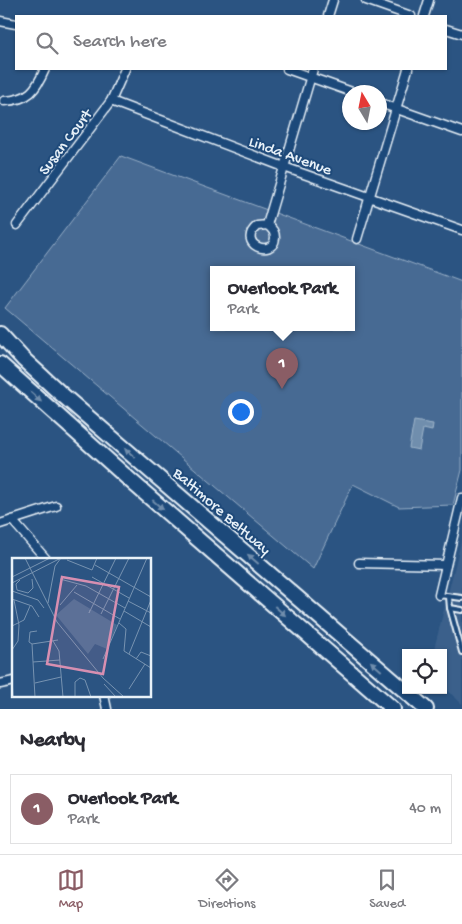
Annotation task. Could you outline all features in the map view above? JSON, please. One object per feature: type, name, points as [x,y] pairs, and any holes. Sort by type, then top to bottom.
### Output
[{"type":"highway","name":"Baltimore Beltway","points":[[0,334],[23,359],[59,392],[426,709]]},
{"type":"highway","points":[[0,364],[131,481],[393,709]]},
{"type":"street","points":[[328,15],[333,0]]},
{"type":"street","points":[[366,0],[409,15]]},
{"type":"street","points":[[424,15],[429,0]]},
{"type":"street","points":[[0,21],[15,24]]},
{"type":"street","points":[[447,29],[462,34]]},
{"type":"street","points":[[4,102],[23,99],[30,94],[43,70]]},
{"type":"street","name":"Susan Court","points":[[17,225],[111,101],[125,70]]},
{"type":"street","points":[[290,70],[342,88]]},
{"type":"street","points":[[267,225],[313,70]]},
{"type":"street","points":[[357,239],[408,70]]},
{"type":"street","name":"Linda Avenue","points":[[111,101],[284,167],[462,230]]},
{"type":"street","points":[[387,106],[462,132]]},
{"type":"street","points":[[439,595],[462,502]]},
{"type":"street","points":[[0,524],[56,506]]},
{"type":"street","points":[[12,520],[45,558]]},
{"type":"street","points":[[359,564],[446,565]]},
{"type":"street","points":[[104,696],[107,709]]},
{"type":"lane","points":[[456,524],[462,531]]},
{"type":"lane","points":[[439,595],[462,598]]},
{"type":"lane","points":[[450,597],[450,608],[462,652]]},
{"type":"lane","points":[[450,608],[462,610]]},
{"type":"shaded area","points":[[121,156],[462,282],[462,470],[453,505],[399,507],[353,484],[313,569],[5,308]]},
{"type":"shaded area","points":[[414,421],[433,424],[432,431],[423,429],[419,450],[409,448]]},
{"type":"shaded area","points":[[462,538],[462,704],[447,690],[447,649],[434,649]]},
{"type":"place","name":"Overlook Park","points":[[282,389]]}]
